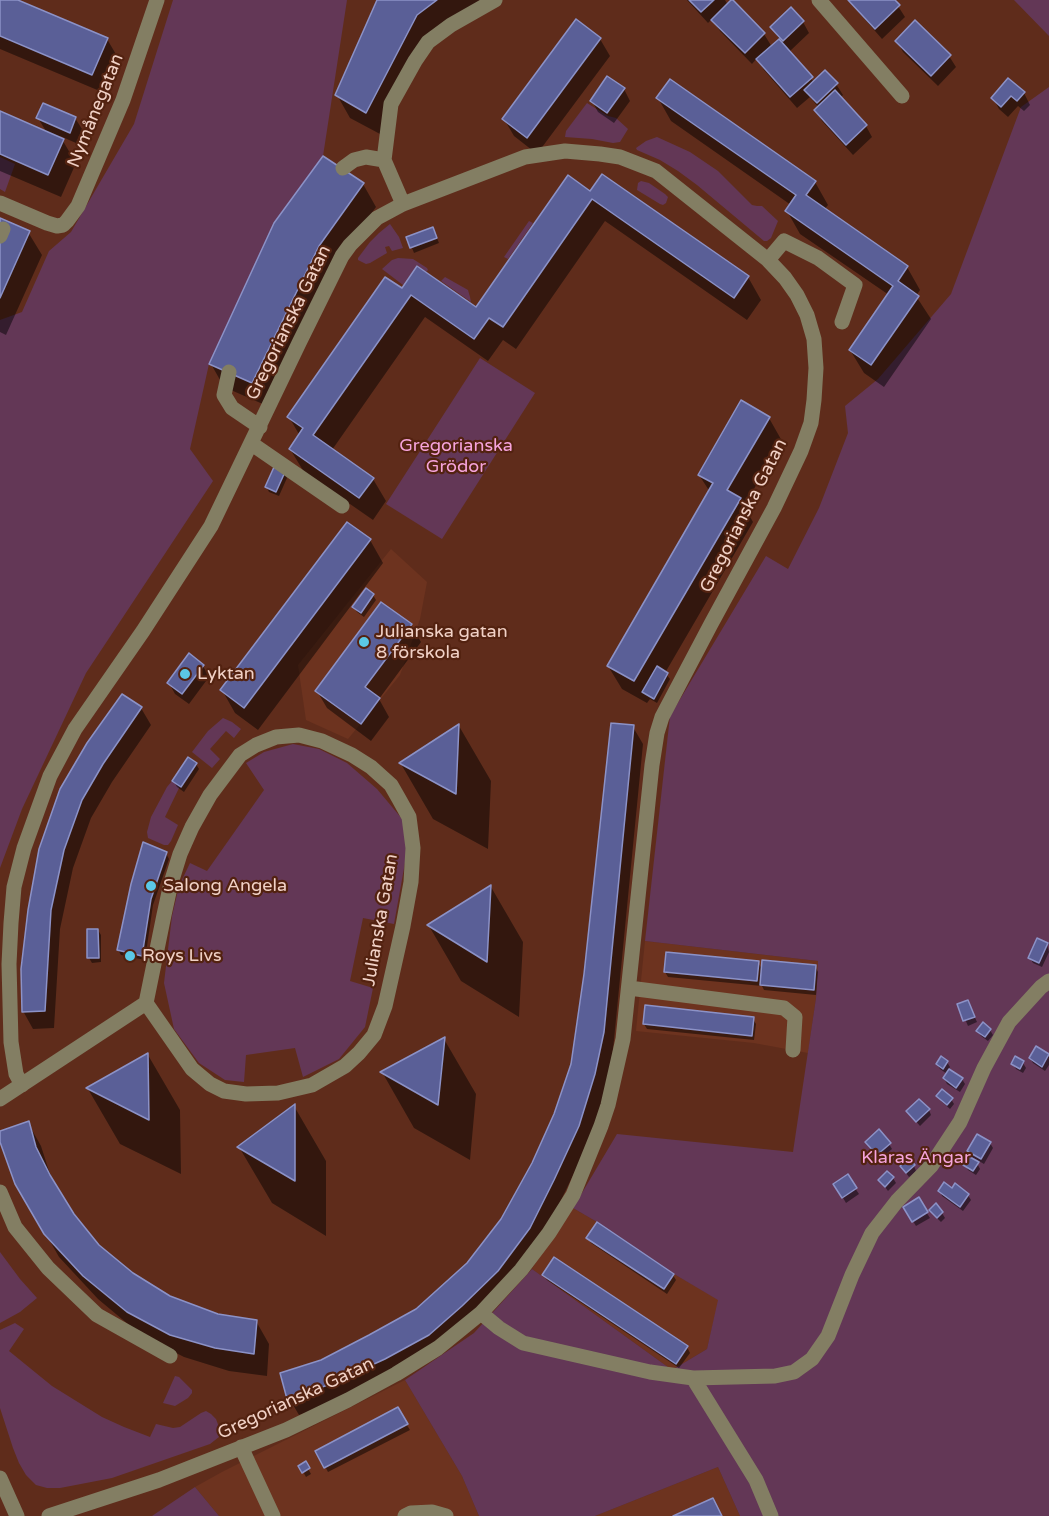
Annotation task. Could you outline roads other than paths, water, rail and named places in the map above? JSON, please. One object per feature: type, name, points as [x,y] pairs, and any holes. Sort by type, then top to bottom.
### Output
[{"type":"street","name":"Nymånegatan","points":[[5,220],[63,225],[78,206],[123,100],[158,0]]},
{"type":"street","points":[[403,204],[384,160],[391,104],[415,60],[428,42],[495,0]]},
{"type":"street","points":[[819,0],[902,96]]},
{"type":"street","name":"Gregorianska Gatan","points":[[22,1085],[16,1074],[11,1042],[10,931],[14,888],[34,816],[50,776],[75,729],[211,526],[342,256],[377,219],[403,204],[525,157],[565,151],[620,157],[656,171],[768,260],[785,279],[797,295],[807,315],[814,339],[816,368],[811,423],[801,451],[774,508],[662,717],[657,734],[623,1039],[608,1105],[573,1195],[549,1233],[521,1270],[481,1313],[438,1348],[396,1374],[348,1401],[286,1430],[159,1480],[49,1516]]},
{"type":"street","points":[[343,168],[354,160],[366,157],[384,160]]},
{"type":"street","points":[[768,260],[784,241],[818,258],[855,285],[842,322]]},
{"type":"street","points":[[229,372],[224,395],[232,408],[260,427]]},
{"type":"street","points":[[252,444],[342,506]]},
{"type":"street","name":"Julianska Gatan","points":[[299,735],[322,741],[352,755],[371,767],[390,785],[409,817],[413,848],[411,882],[385,1006],[374,1035],[345,1066],[312,1085],[278,1093],[246,1094],[224,1091],[210,1084],[192,1069],[146,1004],[171,883],[180,854],[210,795],[240,755],[276,737],[299,735]]},
{"type":"street","points":[[481,1313],[523,1343],[631,1368],[693,1378],[775,1376],[794,1372],[812,1359],[828,1336],[852,1275],[872,1233],[931,1166],[960,1122],[984,1068],[1009,1022],[1049,981]]},
{"type":"street","points":[[629,988],[784,1008],[795,1017],[793,1050]]},
{"type":"street","points":[[0,1099],[146,1004]]},
{"type":"street","points":[[0,1192],[15,1227],[54,1274],[97,1315],[170,1356]]},
{"type":"street","points":[[693,1378],[756,1480],[771,1516]]},
{"type":"street","points":[[241,1447],[273,1516]]},
{"type":"street","points":[[0,1478],[18,1516]]},
{"type":"street","points":[[405,1516],[411,1513],[432,1512],[447,1516]]},
{"type":"place","name":"Julianska gatan 8 förskola","points":[[364,642]]},
{"type":"place","name":"Lyktan","points":[[185,674]]},
{"type":"place","name":"Salong Angela","points":[[151,886]]},
{"type":"place","name":"Roys Livs","points":[[130,956]]},
{"type":"park label","name":"Gregorianska Grödor","points":[[456,456]]},
{"type":"park label","name":"Klaras Ängar","points":[[916,1158]]}]
